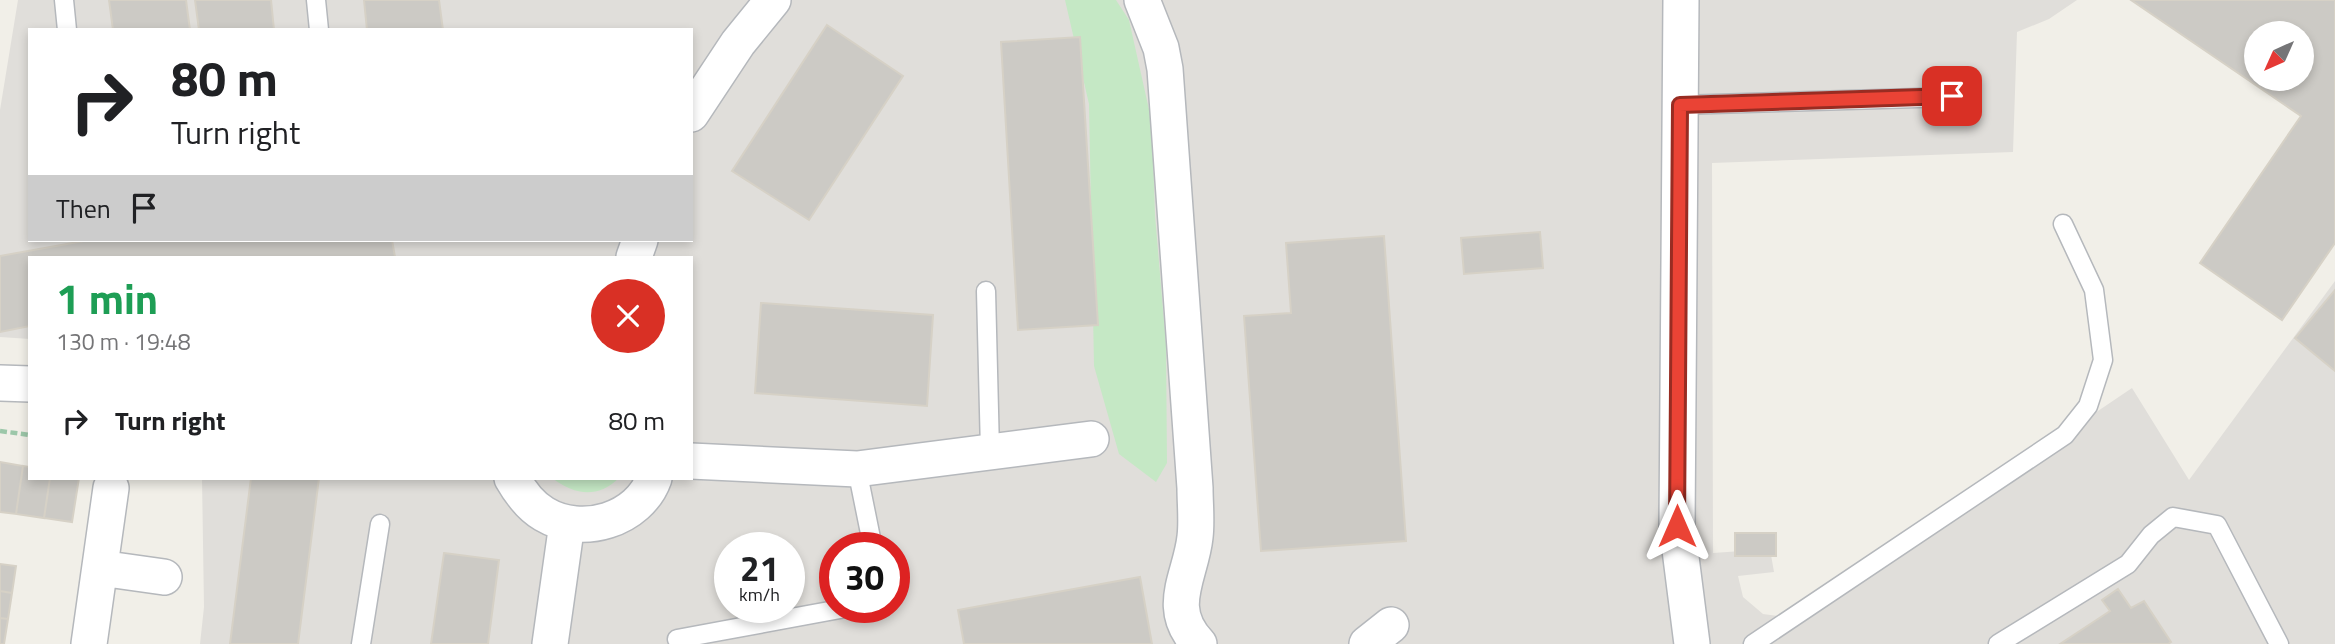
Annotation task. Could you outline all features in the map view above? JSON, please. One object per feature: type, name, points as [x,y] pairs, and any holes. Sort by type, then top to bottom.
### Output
[{"type":"street","points":[[693,111],[725,62],[773,0]]},
{"type":"street","points":[[1142,0],[1161,48],[1165,69],[1195,488],[1195,538],[1180,597],[1184,620],[1199,644]]},
{"type":"street","points":[[1681,0],[1677,526],[1692,644]]},
{"type":"street","points":[[0,383],[28,384]]},
{"type":"street","points":[[693,461],[856,469],[1091,439]]},
{"type":"street","points":[[513,480],[526,499],[544,514],[567,523],[598,524],[628,512],[650,489],[653,480]]},
{"type":"street","points":[[89,644],[111,488]]},
{"type":"street","points":[[550,644],[567,523]]},
{"type":"street","points":[[100,568],[164,577]]},
{"type":"lane","points":[[64,0],[67,28]]},
{"type":"lane","points":[[316,0],[319,28]]},
{"type":"lane","points":[[1680,105],[1952,96]]},
{"type":"lane","points":[[1753,644],[2065,435],[2088,406],[2103,360],[2094,290],[2063,224]]},
{"type":"lane","points":[[986,291],[989,451]]},
{"type":"lane","points":[[856,469],[870,532]]},
{"type":"lane","points":[[1998,644],[2128,564],[2151,535],[2173,517],[2217,525],[2279,644]]},
{"type":"lane","points":[[361,644],[380,524]]},
{"type":"lane","points":[[677,639],[819,613]]},
{"type":"path","points":[[0,431],[28,435]]},
{"type":"shaded area","points":[[18,0],[2077,0],[2049,19],[2017,32],[2013,152],[1712,163],[1713,553],[1770,549],[1774,572],[1738,576],[1743,597],[1763,614],[1785,617],[1810,605],[2132,388],[2189,480],[2335,281],[2335,644],[200,644],[204,607],[202,480],[693,480],[693,256],[28,256],[28,339],[0,337],[0,110]]},
{"type":"green space","points":[[1065,0],[1116,0],[1129,20],[1152,123],[1155,215],[1166,345],[1167,463],[1156,482],[1119,454],[1094,366],[1089,104]]},
{"type":"green space","points":[[555,480],[617,480],[594,492],[578,491]]},
{"type":"building","points":[[109,0],[186,0],[190,28],[113,28]]},
{"type":"building","points":[[195,0],[271,0],[274,28],[199,28]]},
{"type":"building","points":[[364,0],[439,0],[443,28],[367,28]]},
{"type":"building","points":[[2131,0],[2335,0],[2335,243],[2282,320],[2200,263],[2301,116],[2264,91],[2314,91],[2314,21],[2244,21],[2244,77]]},
{"type":"building","points":[[827,25],[903,76],[809,220],[732,171]]},
{"type":"building","points":[[1080,37],[1098,325],[1018,330],[1001,42]]},
{"type":"building","points":[[1540,232],[1543,268],[1464,274],[1461,238]]},
{"type":"building","points":[[1384,236],[1406,541],[1261,551],[1244,316],[1291,313],[1286,243]]},
{"type":"building","points":[[78,242],[392,242],[395,256],[28,256],[28,326],[0,332],[0,256]]},
{"type":"building","points":[[2335,290],[2335,371],[2295,338]]},
{"type":"building","points":[[761,303],[933,315],[927,406],[755,393]]},
{"type":"building","points":[[0,462],[23,466],[16,514],[0,512]]},
{"type":"building","points":[[23,466],[28,467],[28,480],[50,480],[44,518],[16,514]]},
{"type":"building","points":[[50,480],[79,480],[72,522],[44,518]]},
{"type":"building","points":[[251,480],[319,480],[298,644],[230,644]]},
{"type":"building","points":[[1735,533],[1776,533],[1776,556],[1735,556]]},
{"type":"building","points":[[444,553],[499,560],[488,644],[431,644]]},
{"type":"building","points":[[0,564],[16,566],[12,593],[0,591]]},
{"type":"building","points":[[1140,577],[1152,644],[964,644],[958,610]]},
{"type":"building","points":[[2118,589],[2131,608],[2144,601],[2171,642],[2060,644],[2110,611],[2102,600]]},
{"type":"building","points":[[0,591],[12,593],[8,619],[0,618]]},
{"type":"building","points":[[0,618],[8,619],[4,644],[0,644]]},
{"type":"route","points":[[1677,526],[1680,105],[1952,96]]}]
